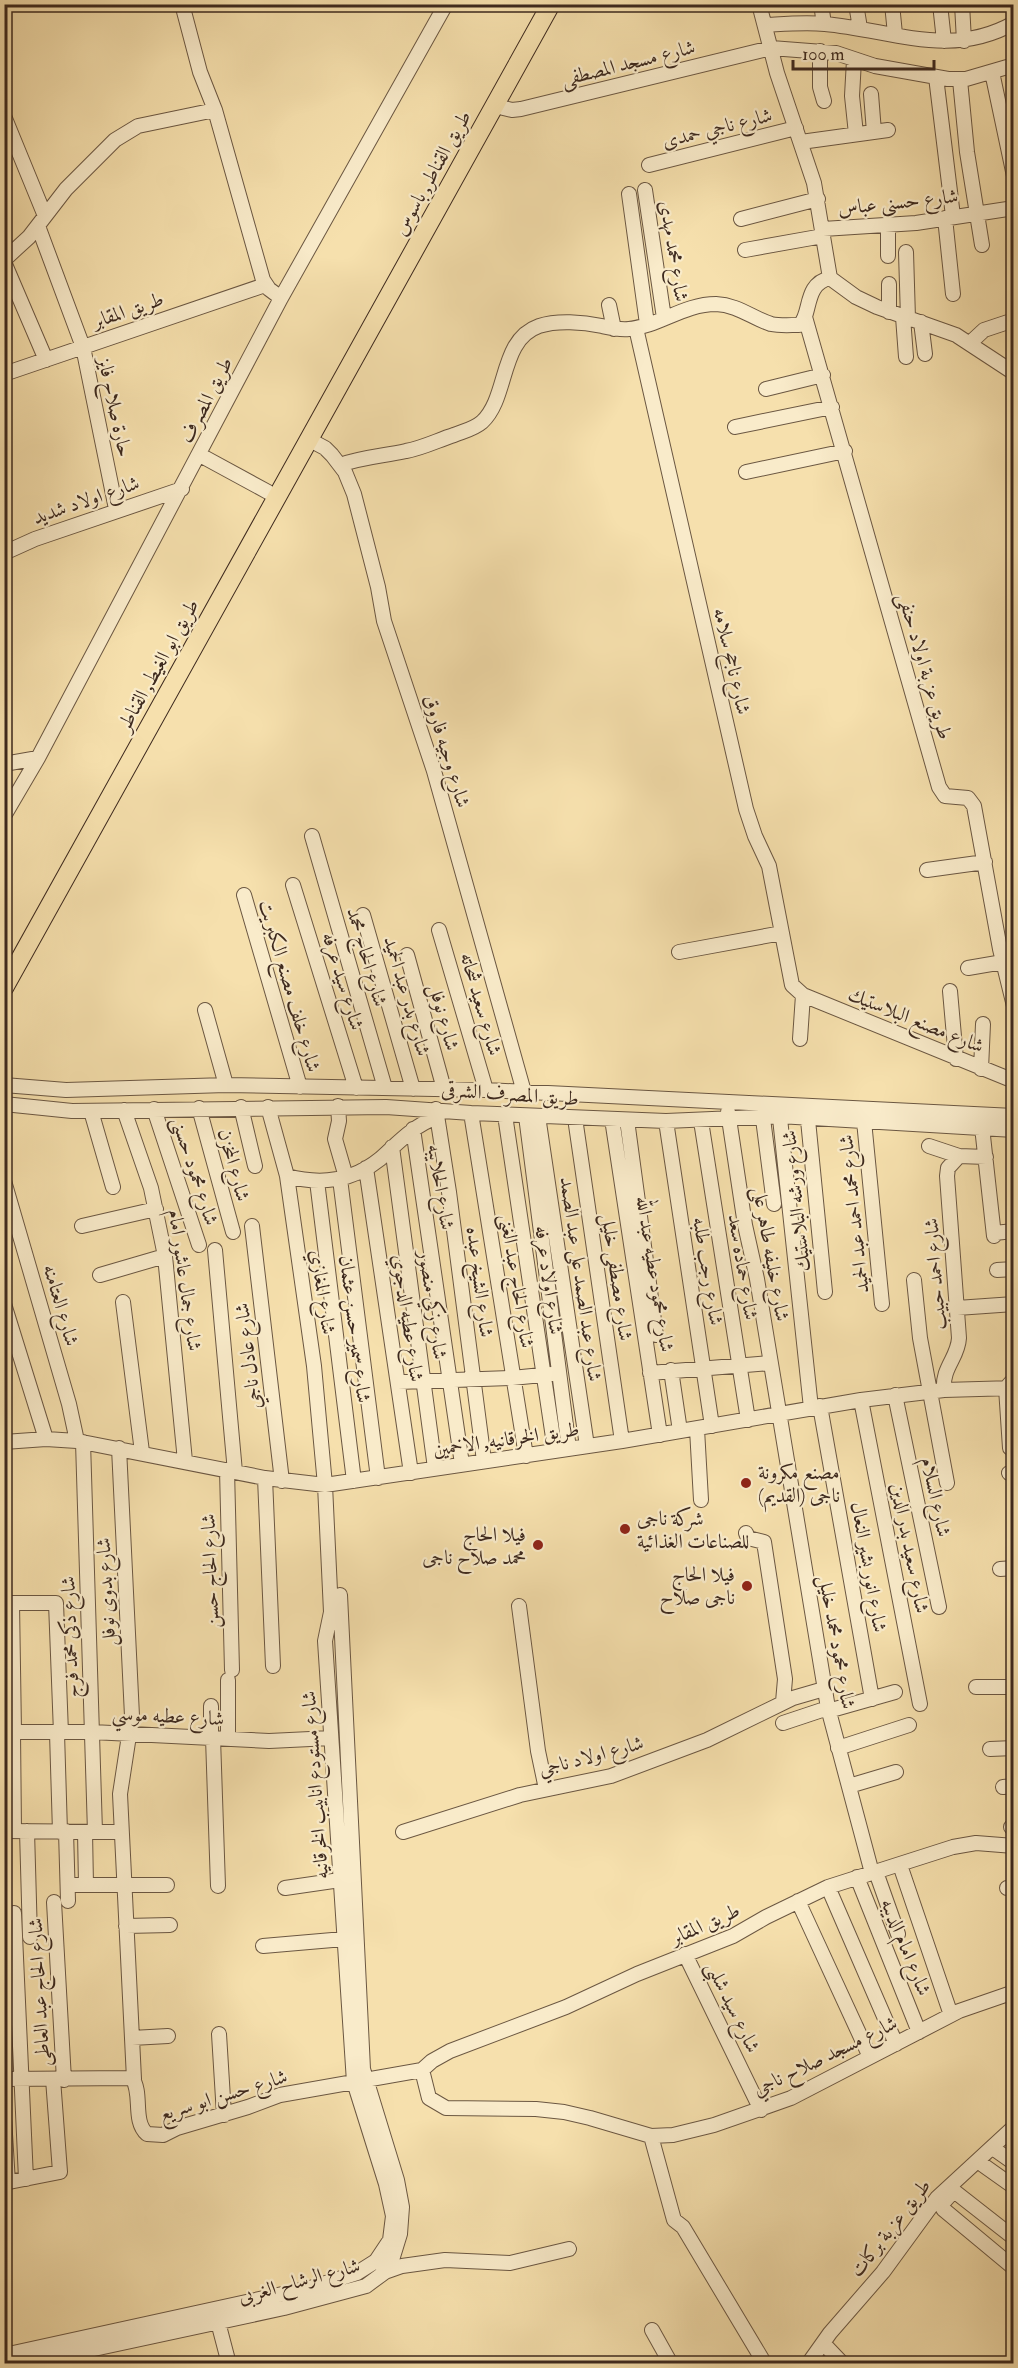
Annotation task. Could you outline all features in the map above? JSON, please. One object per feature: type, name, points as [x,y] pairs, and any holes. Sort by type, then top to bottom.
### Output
[{"type":"main road","name":"طريق القناطر, باسوس","points":[[346,361],[538,4]]},
{"type":"main road","name":"طريق القناطر, باسوس","points":[[346,361],[495,106],[551,4]]},
{"type":"main road","name":"طريق ابو الغيط, القناطر","points":[[4,988],[308,439],[346,361]]},
{"type":"main road","name":"طريق ابو الغيط, القناطر","points":[[4,965],[268,492],[346,361]]},
{"type":"street","points":[[182,4],[200,72],[215,110],[266,285],[281,298]]},
{"type":"street","name":"طريق المصرف","points":[[4,816],[10,799],[38,759],[281,298],[447,4]]},
{"type":"street","points":[[759,4],[818,200],[830,278],[856,297],[889,312],[947,331],[970,343],[1014,373]]},
{"type":"street","points":[[820,4],[824,24]]},
{"type":"street","points":[[856,4],[860,28]]},
{"type":"street","points":[[892,4],[895,34]]},
{"type":"street","points":[[940,4],[944,41]]},
{"type":"street","points":[[962,4],[964,41]]},
{"type":"street","points":[[765,25],[824,24],[944,41],[964,41],[981,37],[1014,23]]},
{"type":"street","name":"شارع مسجد المصطفى","points":[[495,106],[512,110],[521,109],[771,48],[839,54],[875,66],[960,80]]},
{"type":"street","points":[[820,51],[820,87],[825,101]]},
{"type":"street","points":[[854,60],[852,96],[856,134]]},
{"type":"street","points":[[982,245],[967,152],[960,80],[1014,65]]},
{"type":"street","points":[[992,72],[1014,176]]},
{"type":"street","points":[[936,77],[949,217],[953,294]]},
{"type":"street","points":[[871,94],[874,132]]},
{"type":"street","points":[[46,360],[4,261],[42,221],[93,159],[128,131],[138,126],[215,110]]},
{"type":"street","name":"حارة صلاح فايز","points":[[4,116],[42,221],[83,347],[116,509]]},
{"type":"street","name":"شارع ناجي حمدى","points":[[649,165],[796,128]]},
{"type":"street","points":[[801,142],[888,130]]},
{"type":"street","name":"شارع محمد مهدى","points":[[645,190],[664,318]]},
{"type":"street","name":"شارع ناجح سلامه","points":[[629,194],[642,326],[746,809],[769,866],[792,985],[803,995]]},
{"type":"street","points":[[741,219],[818,200]]},
{"type":"street","name":"شارع حسنى عباس","points":[[745,250],[823,233],[1014,208]]},
{"type":"street","points":[[888,225],[888,256]]},
{"type":"street","points":[[906,252],[911,319],[906,357]]},
{"type":"street","points":[[340,465],[361,458],[421,447],[472,429],[482,422],[489,414],[498,394],[517,343],[524,335],[538,326],[556,323],[614,329],[642,326],[693,307],[716,304],[736,307],[779,325],[799,325],[805,317],[809,297],[821,281],[830,278]]},
{"type":"street","points":[[889,284],[889,312]]},
{"type":"street","name":"طريق المقابر","points":[[4,374],[266,285]]},
{"type":"street","points":[[609,304],[614,329]]},
{"type":"street","name":"طريق عزبة اولاد حنفى","points":[[805,317],[939,787],[945,796],[963,797],[971,801],[1014,1006]]},
{"type":"street","points":[[911,319],[925,354]]},
{"type":"street","points":[[970,343],[984,330],[1014,320]]},
{"type":"street","points":[[765,389],[823,375]]},
{"type":"street","points":[[735,427],[832,407]]},
{"type":"street","name":"شارع وجيه فاروق","points":[[308,439],[325,448],[340,465],[354,494],[384,621],[434,771],[524,1092]]},
{"type":"street","points":[[746,472],[845,451]]},
{"type":"street","points":[[200,454],[268,492]]},
{"type":"street","name":"شارع اولاد شديد","points":[[4,553],[24,543],[116,509],[182,489]]},
{"type":"street","points":[[4,764],[38,759]]},
{"type":"street","name":"شارع الحاج محمد","points":[[312,836],[385,1088]]},
{"type":"street","points":[[927,870],[985,862]]},
{"type":"street","name":"شارع سيد عرفه","points":[[293,885],[357,1088]]},
{"type":"street","name":"شارع خلف مصنع الكبريت","points":[[244,895],[300,1088]]},
{"type":"street","name":"شارع بدر عبد الحميد","points":[[363,915],[413,1089]]},
{"type":"street","name":"شارع سعيد شحاته","points":[[439,930],[486,1090]]},
{"type":"street","points":[[679,952],[782,933]]},
{"type":"street","name":"شارع نوفل","points":[[407,955],[444,1089]]},
{"type":"street","points":[[968,968],[1004,962]]},
{"type":"street","points":[[950,991],[956,1059]]},
{"type":"street","points":[[800,1039],[803,995]]},
{"type":"street","name":"شارع مصنع البلاستيك","points":[[803,995],[1014,1082]]},
{"type":"street","points":[[205,1010],[226,1085]]},
{"type":"street","points":[[981,1069],[983,1024]]},
{"type":"street","name":"طريق المصرف الشرقى","points":[[4,1085],[66,1090],[226,1085],[486,1090],[761,1102],[779,1110],[807,1112],[1014,1116]]},
{"type":"street","points":[[633,1096],[624,1120],[656,1335]]},
{"type":"street","name":"شارع خليفه طاهر على","points":[[726,1101],[778,1415]]},
{"type":"street","points":[[761,1102],[774,1204]]},
{"type":"street","name":"طريق المصرف الشرقى","points":[[4,1104],[61,1111],[338,1106],[436,1113],[666,1121],[763,1117],[779,1110]]},
{"type":"street","points":[[338,1106],[339,1121],[335,1139],[343,1178],[356,1318],[378,1478]]},
{"type":"street","points":[[241,1107],[255,1166]]},
{"type":"street","name":"شارع المغازي","points":[[268,1107],[287,1176],[328,1485]]},
{"type":"street","name":"شارع المخزن","points":[[199,1108],[233,1232]]},
{"type":"street","name":"شارع محمود حسنى","points":[[154,1109],[199,1245]]},
{"type":"street","name":"شارع جمال عاشور امام","points":[[124,1110],[156,1209],[165,1256],[185,1461]]},
{"type":"street","name":"شارع انور بشير النعال","points":[[779,1110],[815,1407],[872,1699]]},
{"type":"street","points":[[91,1111],[113,1187]]},
{"type":"street","name":"طريق المصرف الشرقى","points":[[807,1112],[864,1121],[1014,1130]]},
{"type":"street","name":"شارع ورشه البلاستيك","points":[[807,1112],[825,1292]]},
{"type":"street","points":[[287,1176],[317,1181],[343,1178],[366,1168],[436,1113]]},
{"type":"street","name":"شارع الشيخ عبده","points":[[436,1113],[449,1192],[484,1461]]},
{"type":"street","name":"شارع الحاج عبد الغنى","points":[[471,1113],[526,1456]]},
{"type":"street","name":"شارع اولاد عرفه","points":[[505,1115],[555,1451]]},
{"type":"street","points":[[532,1116],[569,1449]]},
{"type":"street","name":"شارع عبد الصمد على عبد الصمد","points":[[532,1116],[587,1446]]},
{"type":"street","name":"شارع مصطفى خليل","points":[[574,1118],[622,1441]]},
{"type":"street","name":"شارع محمود عطيه عبد الله","points":[[624,1120],[650,1373],[660,1435]]},
{"type":"street","name":"شارع حماده سعد","points":[[701,1120],[748,1420]]},
{"type":"street","name":"شارع رجب طلبه","points":[[666,1121],[712,1426]]},
{"type":"street","name":"شارع محمد احمد عبد الحميد","points":[[864,1121],[882,1304]]},
{"type":"street","points":[[982,1127],[994,1235],[1014,1232]]},
{"type":"street","name":"شارع الحلايبه","points":[[413,1129],[462,1464]]},
{"type":"street","points":[[929,1146],[959,1156],[986,1157]]},
{"type":"street","name":"شارع زكي منصور","points":[[392,1147],[435,1468]]},
{"type":"street","name":"شارع احمد حبيب","points":[[937,1390],[959,1344],[947,1176],[952,1161],[959,1156]]},
{"type":"street","name":"شارع عطيه الدجوي","points":[[366,1168],[411,1473]]},
{"type":"street","name":"شارع العتامنه","points":[[4,1181],[80,1442]]},
{"type":"street","name":"شارع سمير حسن عثمان","points":[[317,1181],[354,1481]]},
{"type":"street","points":[[82,1226],[156,1209]]},
{"type":"street","name":"شارع عادل ناجي","points":[[252,1226],[282,1481]]},
{"type":"street","name":"شارع الحاج حسن","points":[[215,1250],[231,1471],[228,1739]]},
{"type":"street","points":[[100,1275],[165,1256]]},
{"type":"street","points":[[997,1270],[1014,1269]]},
{"type":"street","points":[[914,1280],[919,1332],[937,1390],[947,1483]]},
{"type":"street","points":[[123,1302],[142,1452]]},
{"type":"street","points":[[4,1304],[46,1438]]},
{"type":"street","points":[[957,1308],[1014,1304]]},
{"type":"street","points":[[650,1373],[770,1363]]},
{"type":"street","points":[[671,1370],[680,1431]]},
{"type":"street","points":[[398,1382],[512,1378],[574,1371]]},
{"type":"street","points":[[1010,1448],[1011,1385]]},
{"type":"street","name":"طريق الخرقانيه, الاخمين","points":[[4,1442],[46,1438],[80,1442],[142,1452],[282,1481],[328,1485],[660,1435],[895,1395],[1011,1385]]},
{"type":"street","name":"شارع السلام","points":[[895,1395],[939,1607]]},
{"type":"street","name":"شارع سعيد بدر الدين","points":[[861,1400],[920,1704]]},
{"type":"street","name":"شارع محمود محمد خليل","points":[[778,1415],[828,1709],[874,1872],[898,1934]]},
{"type":"street","points":[[697,1429],[701,1500]]},
{"type":"street","name":"شارع ذكى محمد فرج","points":[[80,1442],[92,1732],[90,1832],[86,1885]]},
{"type":"street","name":"شارع بدوى نوفل","points":[[119,1448],[132,1716],[121,1783],[121,1832],[134,2079]]},
{"type":"street","points":[[265,1478],[273,1666]]},
{"type":"street","name":"شارع مستودع انابيب الخرقانيه","points":[[328,1485],[332,1612],[326,1641],[331,1738],[344,1940],[360,2082]]},
{"type":"street","name":"شارع مستودع انابيب الخرقانيه","points":[[328,1485],[343,1645],[363,2069],[360,2082]]},
{"type":"street","points":[[746,1533],[748,1538],[764,1542],[785,1679],[783,1702]]},
{"type":"street","points":[[8,1603],[15,1831],[30,1913],[30,1937]]},
{"type":"street","name":"شارع الحاج عبد العاطى","points":[[8,1603],[56,1603],[63,1832],[68,1884],[61,1902],[58,2080],[61,2171],[57,2174],[26,2180]]},
{"type":"street","points":[[519,1606],[538,1751],[546,1789]]},
{"type":"street","points":[[976,1688],[1014,1687]]},
{"type":"street","name":"شارع اولاد ناجي","points":[[403,1832],[473,1809],[546,1789],[611,1776],[707,1740],[783,1702],[824,1689]]},
{"type":"street","points":[[783,1723],[895,1692]]},
{"type":"street","points":[[211,1706],[218,1886]]},
{"type":"street","points":[[838,1748],[909,1725]]},
{"type":"street","name":"شارع عطيه موسي","points":[[11,1732],[92,1732],[269,1741],[331,1738]]},
{"type":"street","points":[[990,1749],[1014,1748]]},
{"type":"street","points":[[849,1786],[896,1772]]},
{"type":"street","points":[[15,1831],[121,1832]]},
{"type":"street","name":"طريق المقابر","points":[[422,2070],[432,2061],[450,2051],[566,2007],[593,1993],[733,1936],[828,1887],[965,1845],[976,1843],[1014,1846]]},
{"type":"street","points":[[900,1865],[951,2015]]},
{"type":"street","name":"شارع امام الديبه","points":[[857,1877],[919,2032]]},
{"type":"street","points":[[285,1887],[340,1880]]},
{"type":"street","points":[[68,1884],[167,1885]]},
{"type":"street","points":[[828,1887],[896,2044]]},
{"type":"street","points":[[798,1901],[870,2057]]},
{"type":"street","points":[[4,2118],[6,2183],[26,2180],[9,1914],[30,1913]]},
{"type":"street","points":[[126,1926],[170,1925]]},
{"type":"street","points":[[263,1946],[344,1940]]},
{"type":"street","name":"شارع سيد شلبى","points":[[685,1954],[761,2110]]},
{"type":"street","name":"شارع مسجد صلاح ناجي","points":[[422,2070],[429,2098],[446,2108],[536,2109],[564,2112],[651,2136],[673,2135],[761,2110],[791,2098],[951,2015],[1014,1992]]},
{"type":"street","points":[[219,2034],[224,2115]]},
{"type":"street","points":[[132,2038],[168,2036]]},
{"type":"street","points":[[360,2082],[422,2070]]},
{"type":"street","points":[[4,2079],[58,2080],[124,2076],[134,2079]]},
{"type":"street","name":"شارع حسن ابو سريع","points":[[134,2079],[141,2127],[150,2136],[163,2135],[177,2128],[224,2115],[280,2095],[360,2082]]},
{"type":"street","name":"شارع الرشاح الغربى","points":[[197,2320],[218,2322],[344,2285],[366,2269],[381,2266],[393,2228],[391,2202],[360,2082]]},
{"type":"street","points":[[1011,2129],[1010,2137],[942,2204],[943,2209],[1014,2268]]},
{"type":"street","name":"طريق عزبة بركات","points":[[808,2364],[883,2272],[937,2198],[1011,2129]]},
{"type":"street","points":[[651,2136],[674,2220],[683,2227],[765,2364]]},
{"type":"street","points":[[997,2151],[1014,2163]]},
{"type":"street","points":[[983,2165],[1014,2187]]},
{"type":"street","points":[[954,2191],[1014,2238]]},
{"type":"street","points":[[381,2266],[402,2266],[445,2260],[510,2263],[569,2249]]},
{"type":"street","name":"شارع الرشاح الغربى","points":[[24,2364],[78,2352],[310,2288],[344,2285]]},
{"type":"street","points":[[218,2322],[229,2364]]},
{"type":"street","points":[[652,2330],[671,2364]]},
{"type":"street","points":[[823,2343],[843,2364]]},
{"type":"street","name":"شارع الرشاح الغربى","points":[[4,2355],[78,2352]]},
{"type":"place","name":"مصنع مكرونة ناجى (القديم)","points":[[746,1483]]},
{"type":"place","name":"شركة ناجى للصناعات الغذائية","points":[[625,1529]]},
{"type":"place","name":"فيلا الحاج محمد صلاح ناجى","points":[[538,1545]]},
{"type":"place","name":"فيلا الحاج ناجى صلاح","points":[[747,1586]]}]
